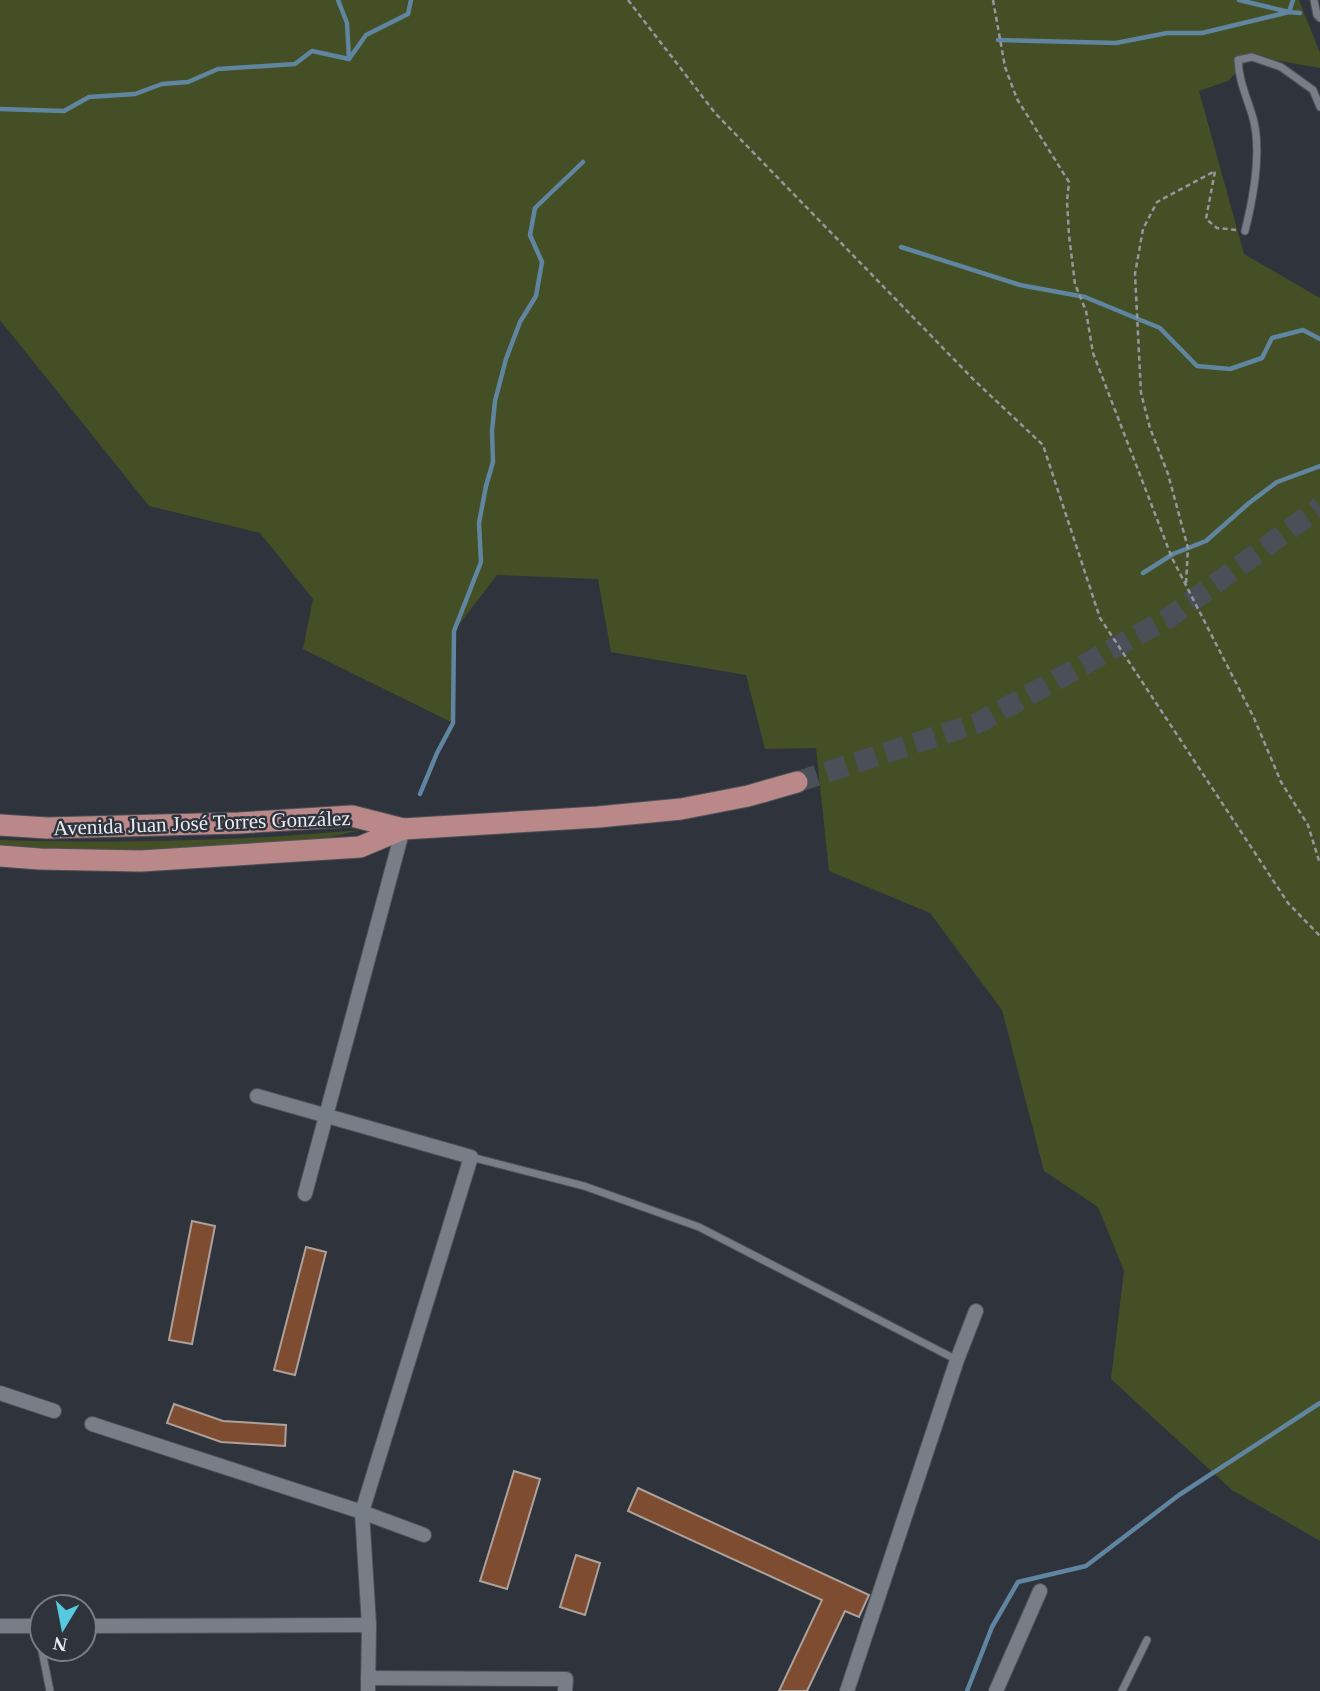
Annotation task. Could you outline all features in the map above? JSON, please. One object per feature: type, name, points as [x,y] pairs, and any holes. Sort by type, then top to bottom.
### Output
[{"type":"main road","name":"Avenida Juan José Torres González","points":[[0,825],[47,828],[239,823],[352,816],[403,828],[598,817],[681,809],[747,796],[797,782]]},
{"type":"main road","name":"Avenida Juan José Torres González","points":[[0,856],[141,861],[360,847],[403,828]]},
{"type":"street","points":[[305,1194],[403,828]]},
{"type":"street","points":[[257,1096],[471,1157],[362,1512],[369,1625],[368,1685],[566,1679],[565,1691]]},
{"type":"street","points":[[847,1691],[957,1360],[976,1311]]},
{"type":"street","points":[[0,1394],[54,1411]]},
{"type":"street","points":[[92,1424],[362,1512],[424,1535]]},
{"type":"street","points":[[996,1691],[1040,1591]]},
{"type":"street","points":[[98,1626],[369,1625]]},
{"type":"street","points":[[0,1626],[28,1626]]},
{"type":"lane","points":[[1314,0],[1320,18]]},
{"type":"lane","points":[[1245,231],[1252,202],[1256,155],[1254,120],[1239,79],[1238,60],[1252,57],[1281,67],[1313,90],[1320,107]]},
{"type":"lane","points":[[471,1157],[584,1186],[699,1227],[957,1360]]},
{"type":"lane","points":[[1122,1691],[1147,1640]]},
{"type":"lane","points":[[46,1663],[50,1691]]},
{"type":"path","points":[[628,0],[715,113],[975,381],[1043,445],[1100,618],[1288,903],[1320,936]]},
{"type":"path","points":[[993,0],[1005,67],[1017,99],[1069,182],[1067,201],[1074,272],[1086,312],[1093,354],[1172,558],[1254,718],[1281,782],[1308,825],[1320,864]]},
{"type":"path","points":[[1186,586],[1188,548],[1168,474],[1150,428],[1141,393],[1135,274],[1143,229],[1157,202],[1214,171],[1206,219],[1217,228],[1245,231]]},
{"type":"green space","points":[[0,0],[1299,0],[1320,53],[1320,68],[1252,56],[1228,81],[1199,91],[1244,254],[1320,298],[1320,1541],[1232,1490],[1111,1379],[1124,1271],[1098,1207],[1044,1171],[1002,1010],[930,913],[829,871],[816,748],[765,749],[746,675],[611,652],[598,579],[497,575],[454,631],[453,723],[303,649],[313,599],[260,533],[149,506],[0,320]]},
{"type":"green space","points":[[360,830],[307,843],[68,854],[0,850],[0,840],[180,841]]},
{"type":"building","points":[[192,1221],[215,1226],[192,1344],[169,1340]]},
{"type":"building","points":[[306,1247],[326,1252],[295,1375],[274,1370]]},
{"type":"building","points":[[174,1404],[223,1421],[286,1425],[285,1446],[221,1442],[167,1423]]},
{"type":"building","points":[[514,1471],[540,1479],[507,1589],[480,1581]]},
{"type":"building","points":[[638,1488],[869,1595],[859,1617],[845,1611],[807,1691],[779,1691],[822,1600],[628,1511]]},
{"type":"building","points":[[576,1555],[600,1563],[585,1615],[560,1607]]},
{"type":"waterway","points":[[338,0],[347,23],[349,59]]},
{"type":"waterway","points":[[0,109],[64,111],[89,97],[135,94],[162,84],[188,82],[218,69],[295,64],[312,51],[349,59],[366,35],[408,14],[411,0]]},
{"type":"waterway","points":[[1239,0],[1289,12],[1293,0]]},
{"type":"waterway","points":[[998,40],[1116,43],[1167,33],[1202,33],[1289,12],[1300,13]]},
{"type":"waterway","points":[[420,794],[453,723],[454,631],[481,562],[479,523],[493,462],[495,401],[506,359],[520,322],[536,296],[542,262],[530,235],[535,208],[583,162]]},
{"type":"waterway","points":[[901,247],[1020,285],[1085,297],[1160,328],[1197,366],[1230,369],[1262,358],[1272,338],[1303,330],[1320,339]]},
{"type":"waterway","points":[[1143,573],[1173,554],[1206,541],[1277,482],[1320,466]]},
{"type":"waterway","points":[[967,1691],[992,1627],[1018,1582],[1086,1566],[1179,1495],[1320,1403]]},
{"type":"tunnel","points":[[797,782],[980,722],[1170,617],[1320,507]]}]
